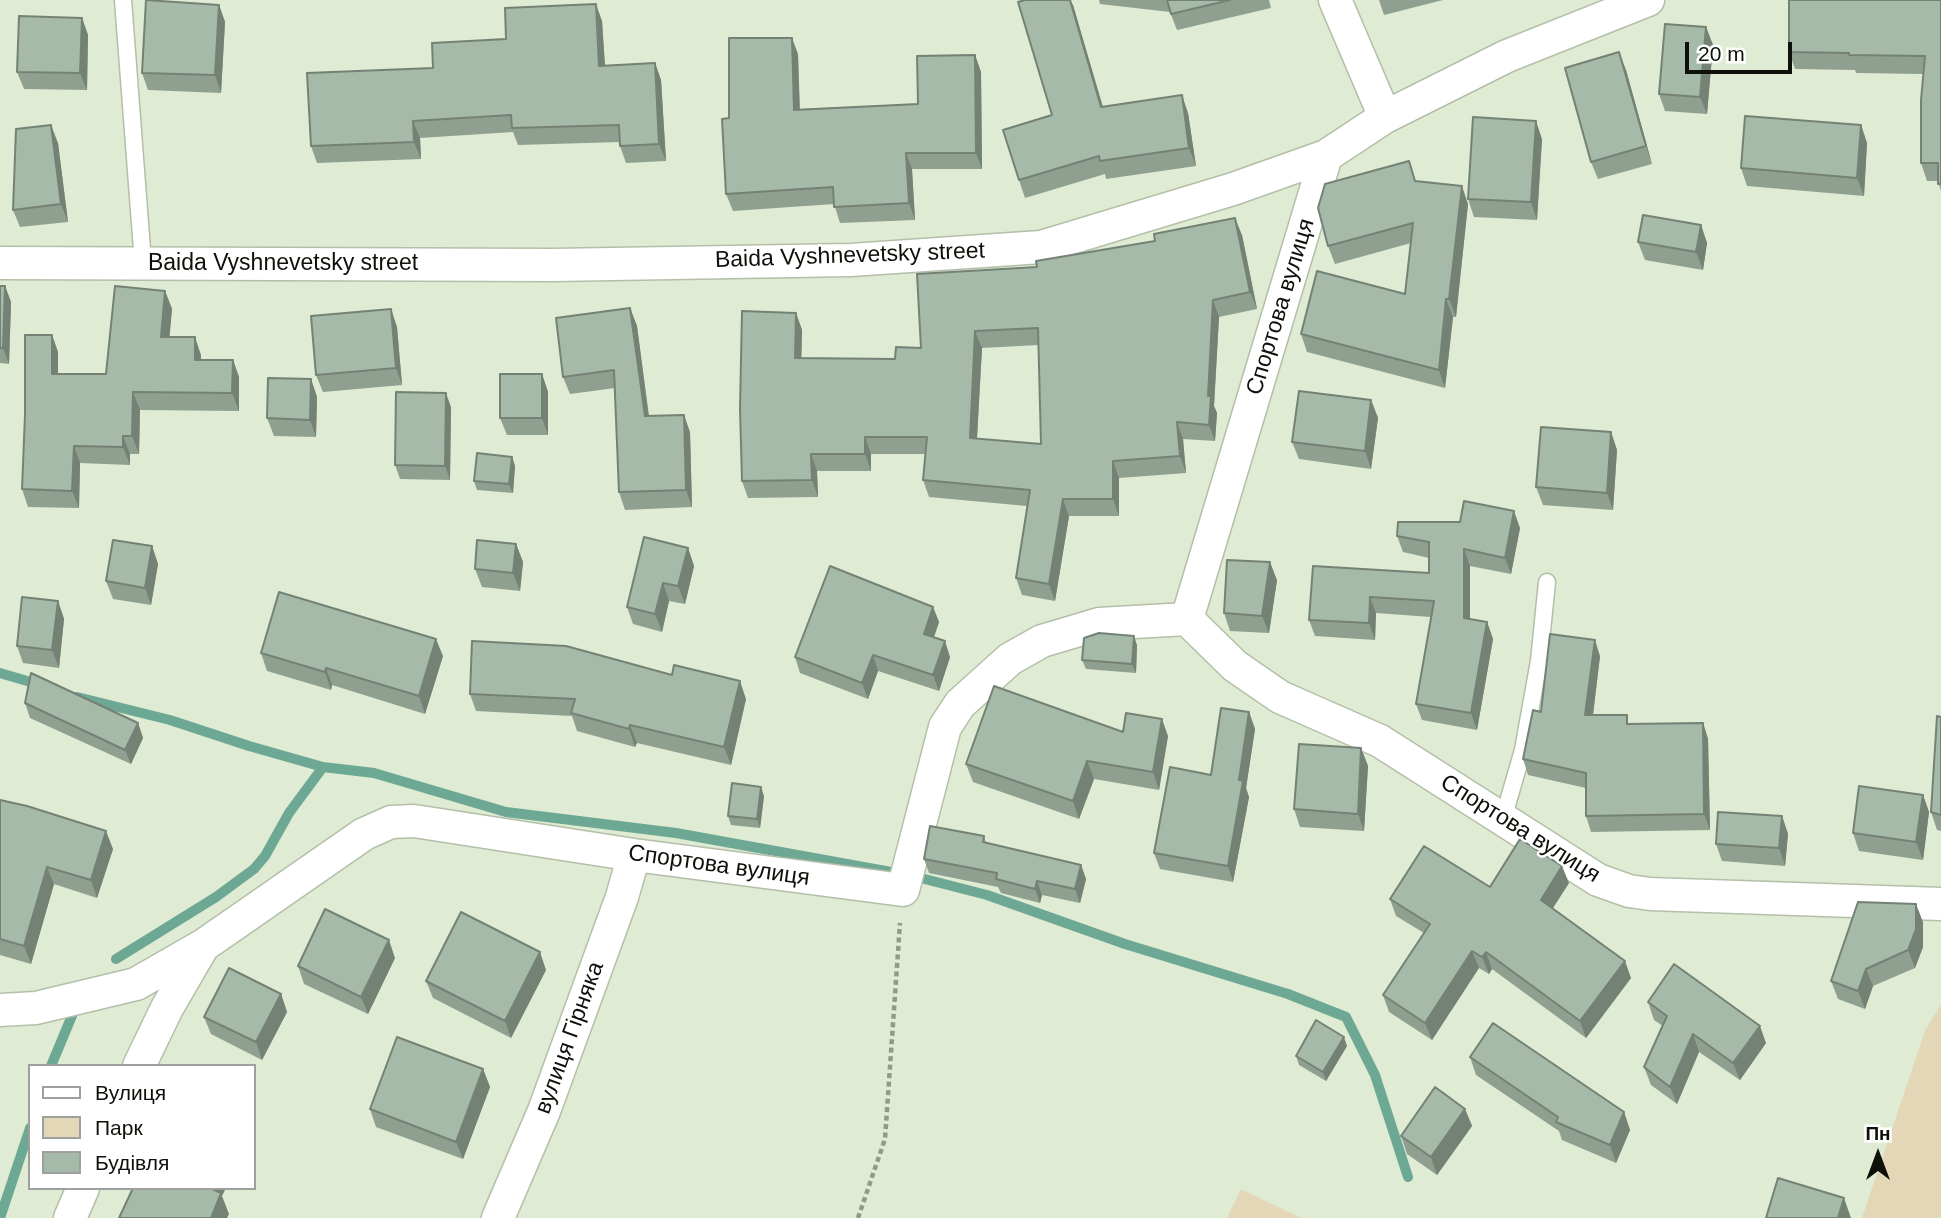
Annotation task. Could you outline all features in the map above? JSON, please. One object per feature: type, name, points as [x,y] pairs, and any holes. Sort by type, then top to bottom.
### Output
[{"type":"street","points":[[1335,0],[1385,117]]},
{"type":"street","name":"Baida Vyshnevetsky street","points":[[0,263],[553,265],[851,260],[1041,247],[1233,189],[1326,156],[1385,117],[1507,56],[1648,0]]},
{"type":"street","name":"Спортова вулиця","points":[[1326,156],[1187,619],[1235,666],[1280,697],[1380,740],[1598,880],[1629,891],[1650,894],[1941,904]]},
{"type":"street","points":[[903,890],[945,727],[960,704],[1010,659],[1042,641],[1099,624],[1187,619]]},
{"type":"street","name":"Спортова вулиця","points":[[0,1010],[36,1009],[136,984],[204,945],[364,834],[391,822],[414,821],[634,855],[903,890]]},
{"type":"street","name":"вулиця Гірняка","points":[[498,1218],[544,1111],[622,897],[634,855]]},
{"type":"street","points":[[140,1064],[167,1008],[204,945]]},
{"type":"street","points":[[70,1218],[82,1190]]},
{"type":"lane","points":[[123,0],[143,263]]},
{"type":"lane","points":[[1503,819],[1523,750],[1539,661],[1547,582]]},
{"type":"path","points":[[858,1218],[885,1139],[903,890]]},
{"type":"green space","points":[[1941,1004],[1941,1218],[1862,1218],[1925,1031]]},
{"type":"green space","points":[[1241,1189],[1301,1218],[1227,1218]]},
{"type":"building","points":[[146,0],[219,5],[215,75],[142,73]]},
{"type":"building","points":[[1070,0],[1101,107],[1182,95],[1189,148],[1100,161],[1099,156],[1019,180],[1003,130],[1052,115],[1018,2]]},
{"type":"building","points":[[1167,0],[1230,0],[1171,14]]},
{"type":"building","points":[[1789,0],[1941,0],[1941,184],[1938,184],[1938,163],[1921,163],[1921,100],[1925,56],[1789,52]]},
{"type":"building","points":[[596,4],[599,66],[655,63],[659,144],[620,146],[619,125],[512,128],[511,115],[413,121],[414,142],[311,146],[307,73],[433,68],[432,43],[506,39],[505,8]]},
{"type":"building","points":[[19,16],[82,18],[80,73],[17,72]]},
{"type":"building","points":[[1665,24],[1706,27],[1700,97],[1659,94]]},
{"type":"building","points":[[729,38],[792,38],[794,110],[918,104],[917,56],[975,55],[976,153],[906,153],[909,203],[834,207],[833,187],[726,194],[722,119],[729,118]]},
{"type":"building","points":[[1619,52],[1646,146],[1591,162],[1565,68]]},
{"type":"building","points":[[1745,116],[1861,125],[1857,178],[1741,168]]},
{"type":"building","points":[[1473,117],[1536,121],[1531,202],[1468,199]]},
{"type":"building","points":[[51,125],[61,204],[13,210],[16,129]]},
{"type":"building","points":[[1409,161],[1415,181],[1462,186],[1439,370],[1301,334],[1317,271],[1405,294],[1413,223],[1328,246],[1318,208],[1325,184]]},
{"type":"building","points":[[1643,215],[1701,225],[1696,252],[1638,242]]},
{"type":"building","points":[[1235,218],[1250,292],[1213,300],[1209,425],[1177,422],[1180,456],[1113,461],[1113,499],[1063,499],[1049,584],[1016,578],[1030,490],[923,480],[927,437],[865,437],[865,454],[811,454],[812,480],[742,481],[742,311],[796,313],[795,358],[895,359],[896,347],[921,348],[917,274],[1037,267],[1036,261],[1155,241],[1154,234]],"holes":[[[1038,328],[1041,444],[970,438],[975,331]]]},
{"type":"building","points":[[0,286],[5,286],[3,348],[0,348]]},
{"type":"building","points":[[115,286],[165,291],[161,337],[195,337],[195,360],[233,360],[232,393],[133,392],[132,436],[123,436],[123,447],[74,446],[72,491],[22,489],[25,335],[52,335],[52,374],[106,374]]},
{"type":"building","points":[[630,308],[645,416],[684,415],[686,490],[619,492],[614,370],[563,377],[556,318]]},
{"type":"building","points":[[391,309],[396,368],[316,375],[311,316]]},
{"type":"building","points":[[500,374],[542,374],[542,418],[500,418]]},
{"type":"building","points":[[268,378],[311,379],[310,420],[267,418]]},
{"type":"building","points":[[1299,391],[1371,400],[1365,451],[1292,442]]},
{"type":"building","points":[[396,392],[446,393],[445,466],[395,465]]},
{"type":"building","points":[[1541,427],[1611,432],[1607,493],[1536,487]]},
{"type":"building","points":[[477,453],[512,457],[509,484],[474,481]]},
{"type":"building","points":[[1464,501],[1514,511],[1505,558],[1464,549],[1464,618],[1487,622],[1471,713],[1416,704],[1434,601],[1370,597],[1369,623],[1309,620],[1313,566],[1429,573],[1429,542],[1397,536],[1398,522],[1460,522]]},
{"type":"building","points":[[644,537],[688,548],[678,586],[663,583],[655,614],[627,607]]},
{"type":"building","points":[[113,540],[152,546],[145,588],[106,581]]},
{"type":"building","points":[[477,540],[516,544],[513,573],[475,569]]},
{"type":"building","points":[[1227,560],[1270,562],[1262,616],[1224,613]]},
{"type":"building","points":[[830,566],[933,607],[924,634],[945,641],[933,675],[873,655],[862,683],[795,657]]},
{"type":"building","points":[[279,592],[436,639],[419,696],[326,668],[325,672],[261,653]]},
{"type":"building","points":[[22,597],[58,601],[52,650],[17,646]]},
{"type":"building","points":[[1099,633],[1134,636],[1132,664],[1082,660],[1084,638]]},
{"type":"building","points":[[1550,634],[1595,640],[1585,715],[1627,715],[1627,724],[1703,723],[1704,814],[1586,816],[1586,773],[1523,759],[1533,710],[1541,712]]},
{"type":"building","points":[[472,641],[566,646],[672,675],[674,665],[740,681],[724,747],[630,725],[629,729],[571,713],[575,699],[470,694]]},
{"type":"building","points":[[31,673],[138,723],[125,750],[25,703]]},
{"type":"building","points":[[994,686],[1123,732],[1126,713],[1162,719],[1153,772],[1087,761],[1073,801],[966,764]]},
{"type":"building","points":[[1221,708],[1249,712],[1239,780],[1243,781],[1228,866],[1154,853],[1170,767],[1211,775]]},
{"type":"building","points":[[1937,716],[1941,717],[1941,815],[1931,812]]},
{"type":"building","points":[[1299,744],[1361,748],[1358,814],[1294,809]]},
{"type":"building","points":[[732,783],[761,787],[757,819],[728,816]]},
{"type":"building","points":[[1859,786],[1923,795],[1916,842],[1853,833]]},
{"type":"building","points":[[0,800],[106,831],[91,880],[47,867],[24,946],[0,939]]},
{"type":"building","points":[[1718,812],[1782,816],[1779,848],[1716,844]]},
{"type":"building","points":[[930,826],[984,836],[983,842],[1081,865],[1075,889],[1037,881],[1035,889],[996,879],[997,873],[924,859]]},
{"type":"building","points":[[1520,839],[1562,866],[1541,900],[1625,961],[1580,1021],[1486,952],[1482,957],[1472,951],[1425,1023],[1383,995],[1430,924],[1390,899],[1424,846],[1490,887]]},
{"type":"building","points":[[1858,902],[1916,904],[1916,929],[1908,950],[1866,969],[1858,991],[1831,981]]},
{"type":"building","points":[[325,909],[389,940],[361,997],[298,966]]},
{"type":"building","points":[[461,912],[540,952],[505,1021],[426,981]]},
{"type":"building","points":[[1674,964],[1760,1026],[1733,1063],[1693,1034],[1670,1087],[1644,1067],[1667,1016],[1648,1002]]},
{"type":"building","points":[[229,968],[281,994],[256,1042],[204,1017]]},
{"type":"building","points":[[1316,1020],[1344,1037],[1323,1072],[1296,1056]]},
{"type":"building","points":[[1493,1023],[1624,1112],[1610,1145],[1556,1122],[1558,1117],[1470,1057]]},
{"type":"building","points":[[397,1037],[483,1069],[456,1142],[370,1109]]},
{"type":"building","points":[[1435,1087],[1465,1109],[1431,1157],[1401,1136]]},
{"type":"building","points":[[1778,1178],[1844,1198],[1838,1218],[1766,1218]]},
{"type":"building","points":[[132,1190],[214,1190],[221,1193],[211,1218],[119,1218]]},
{"type":"waterway","points":[[0,673],[41,685]]},
{"type":"waterway","points":[[77,697],[170,720],[323,767],[374,773],[506,812],[676,833],[913,876],[987,895],[1125,944],[1288,994],[1346,1017],[1375,1075],[1408,1177]]},
{"type":"waterway","points":[[116,959],[216,897],[254,869],[265,856],[289,813],[323,767]]},
{"type":"waterway","points":[[52,1064],[76,1006]]},
{"type":"waterway","points":[[0,1218],[28,1134]]}]
